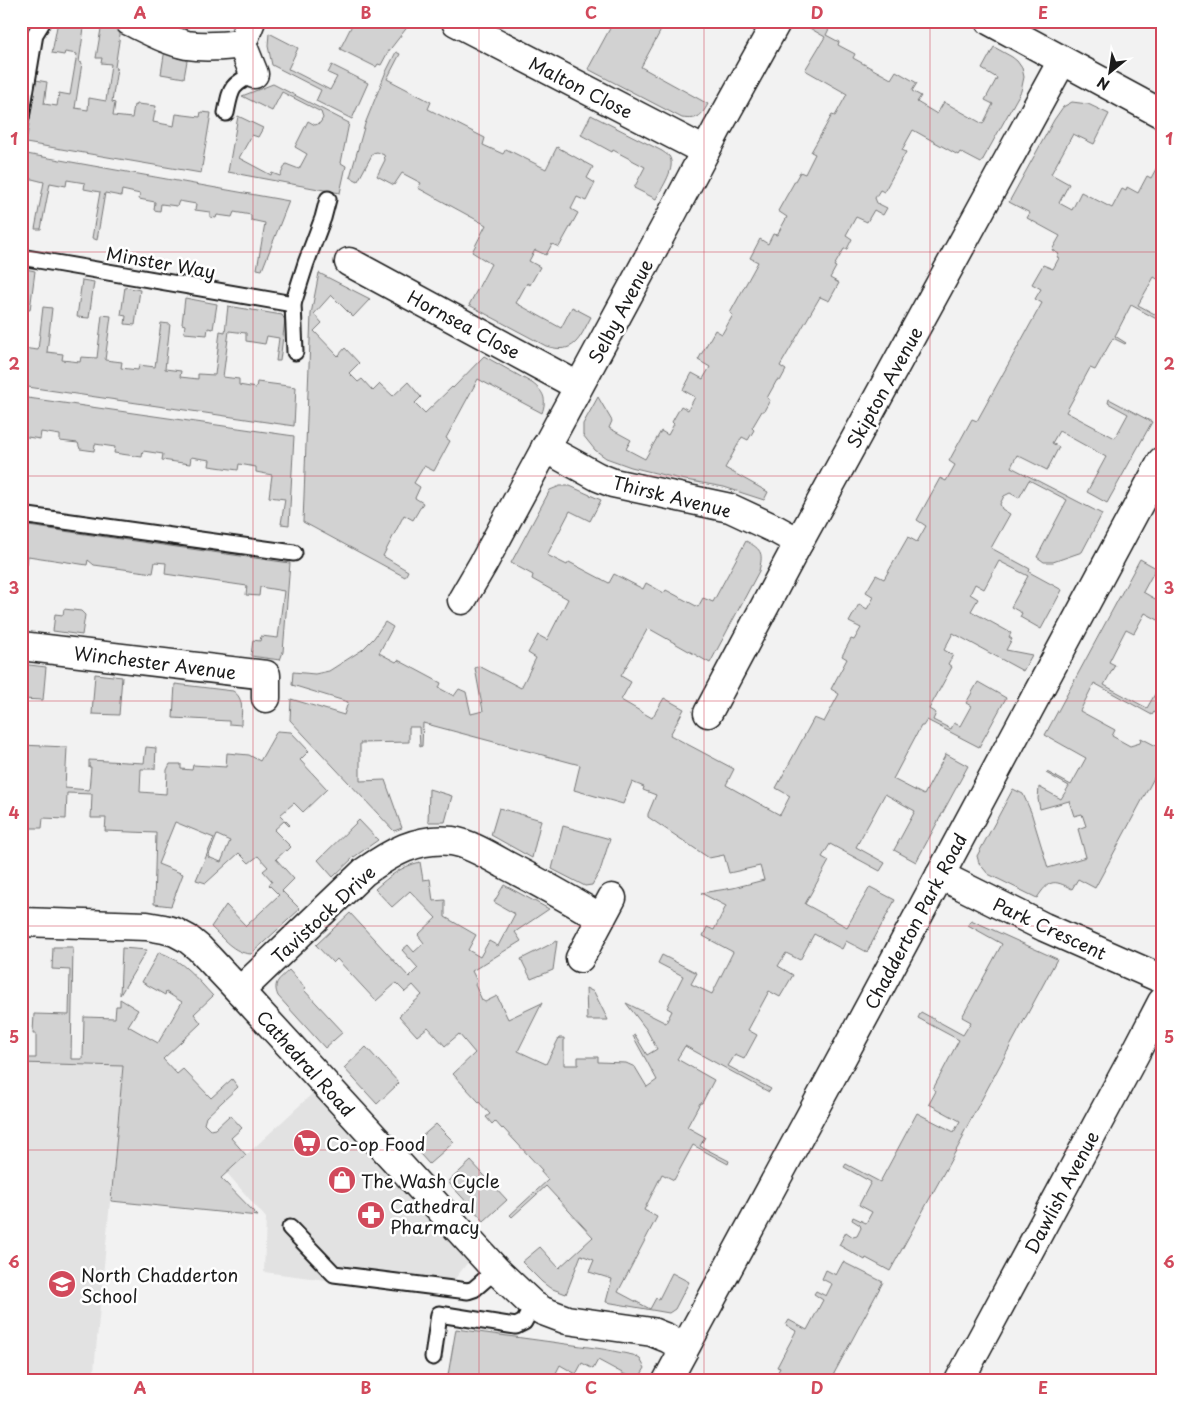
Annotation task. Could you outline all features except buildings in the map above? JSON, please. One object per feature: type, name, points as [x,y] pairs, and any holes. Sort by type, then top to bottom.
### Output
[{"type":"street","points":[[129,21],[165,38],[187,45],[212,46],[246,32],[254,74]]},
{"type":"street","name":"Selby Avenue","points":[[462,600],[777,21]]},
{"type":"street","points":[[990,21],[1162,114]]},
{"type":"street","name":"Malton Close","points":[[456,22],[705,151]]},
{"type":"street","name":"Skipton Avenue","points":[[708,713],[799,542],[1062,61]]},
{"type":"street","name":"Hornsea Close","points":[[349,262],[578,386]]},
{"type":"street","name":"Thirsk Avenue","points":[[546,448],[598,477],[613,483],[730,508],[799,542]]},
{"type":"street","name":"Chadderton Park Road","points":[[667,1381],[1162,461]]},
{"type":"street","name":"Winchester Avenue","points":[[21,646],[266,676],[266,698]]},
{"type":"street","name":"Tavistock Drive","points":[[240,991],[364,872],[404,847],[426,842],[453,841],[478,849],[539,882],[607,908],[580,958]]},
{"type":"street","name":"Park Crescent","points":[[940,875],[1044,927],[1162,979]]},
{"type":"street","name":"Cathedral Road","points":[[21,922],[158,927],[188,939],[200,948],[496,1270],[533,1305],[567,1320],[652,1332],[684,1348]]},
{"type":"street","name":"Dawlish Avenue","points":[[959,1381],[1162,1002]]},
{"type":"lane","points":[[21,118],[35,34],[43,21]]},
{"type":"lane","points":[[226,113],[230,91],[240,81],[254,74]]},
{"type":"lane","points":[[295,352],[294,304],[328,199]]},
{"type":"lane","name":"Minster Way","points":[[21,257],[294,304]]},
{"type":"lane","points":[[21,516],[294,553]]},
{"type":"lane","points":[[290,1228],[334,1274],[468,1291],[474,1290],[496,1270]]},
{"type":"lane","points":[[433,1357],[439,1314],[516,1326],[524,1322],[533,1305]]},
{"type":"shaded area","points":[[58,21],[85,21],[79,62],[82,63],[75,108],[88,110],[89,98],[106,101],[111,64],[101,63],[102,58],[96,58],[101,29],[106,21],[121,28],[115,67],[117,68],[112,102],[115,103],[113,116],[132,118],[134,105],[136,106],[137,104],[156,106],[153,122],[174,126],[176,114],[200,117],[201,112],[211,113],[201,173],[26,143],[36,80],[47,82],[44,104],[57,106],[59,93],[70,95],[77,54],[65,52],[64,55],[52,53]]},
{"type":"shaded area","points":[[354,21],[412,21],[388,52],[381,65],[378,64],[376,67],[340,49]]},
{"type":"shaded area","points":[[614,21],[666,21],[641,67],[708,104],[701,115],[695,118],[682,118],[588,69]]},
{"type":"shaded area","points":[[803,21],[833,21],[826,35],[839,42],[838,45],[855,54],[853,58],[891,79],[896,71],[917,83],[912,91],[921,96],[917,102],[937,114],[944,102],[983,124],[993,104],[985,100],[997,78],[982,69],[994,47],[1017,61],[1022,68],[1024,77],[1021,91],[981,163],[960,152],[958,155],[913,130],[902,150],[906,152],[884,192],[880,190],[875,198],[877,203],[887,208],[883,215],[874,210],[867,222],[856,217],[846,235],[852,239],[834,266],[836,267],[830,278],[839,283],[829,301],[820,297],[780,366],[786,370],[780,381],[777,380],[767,398],[770,400],[752,428],[754,430],[748,440],[742,437],[725,468],[768,492],[764,500],[724,487],[631,467],[606,458],[595,450],[583,435],[583,424],[598,397],[612,421],[609,428],[631,440],[626,449],[645,459],[661,431],[668,435],[674,424],[672,422],[681,406],[688,410],[695,397],[683,390],[692,373],[703,379],[710,367],[698,360],[715,330],[722,334],[733,315],[730,313],[758,262],[750,258],[760,239],[768,244],[773,234],[777,235],[787,217],[778,211],[800,172],[805,174],[815,154],[811,152],[832,115],[835,116],[847,94],[805,70],[825,37],[801,23]]},
{"type":"shaded area","points":[[269,33],[298,48],[288,69],[330,90],[337,77],[328,73],[332,65],[368,83],[352,119],[316,101],[321,90],[272,65],[268,46]]},
{"type":"shaded area","points":[[165,49],[188,55],[184,78],[161,74]]},
{"type":"shaded area","points":[[396,52],[400,54],[387,79],[431,102],[428,109],[485,138],[483,145],[503,154],[506,149],[546,169],[557,147],[593,167],[587,178],[595,183],[586,201],[577,197],[571,209],[578,213],[559,247],[552,244],[546,255],[535,250],[529,261],[540,267],[530,285],[527,283],[516,303],[561,328],[572,307],[591,317],[579,338],[570,347],[556,348],[546,346],[469,305],[491,264],[472,252],[486,225],[418,188],[421,183],[402,173],[394,185],[377,176],[385,160],[384,155],[377,152],[373,153],[358,181],[350,177],[365,124]]},
{"type":"shaded area","points":[[273,84],[349,123],[341,163],[346,166],[340,193],[228,172],[238,116],[263,128],[258,137],[252,135],[239,158],[271,175],[272,173],[280,176],[286,164],[299,169],[307,154],[295,147],[308,121],[315,125],[320,123],[323,118],[321,112],[282,92],[272,111],[242,96]]},
{"type":"shaded area","points":[[1072,102],[1088,104],[1109,114],[1094,144],[1073,134],[1051,174],[1069,184],[1059,203],[1072,210],[1081,192],[1112,208],[1122,189],[1126,191],[1127,187],[1138,193],[1147,176],[1151,178],[1162,158],[1162,251],[1158,258],[1162,260],[1162,275],[1159,280],[1154,277],[1138,305],[1162,318],[1162,322],[1131,305],[1115,336],[1126,343],[1113,338],[1095,370],[1090,368],[1066,412],[1115,438],[1128,414],[1108,403],[1109,399],[1152,422],[1107,503],[1087,492],[1106,457],[1059,431],[1052,443],[1059,447],[1047,470],[1017,455],[1011,467],[1102,514],[1082,552],[1053,562],[1044,562],[1037,557],[1067,500],[1029,480],[1019,498],[1010,493],[1004,496],[1000,504],[1002,509],[1010,514],[991,548],[1030,569],[1029,572],[1062,590],[1041,629],[1020,617],[1022,613],[1011,607],[1028,576],[999,561],[984,589],[975,584],[970,594],[978,599],[971,611],[1011,633],[1009,637],[1012,639],[1006,650],[1032,655],[1023,671],[953,633],[944,650],[953,655],[948,664],[952,667],[929,709],[936,713],[933,720],[951,729],[954,723],[960,726],[971,706],[966,703],[978,682],[1006,698],[979,747],[927,720],[921,726],[893,779],[924,795],[946,754],[968,766],[916,862],[894,850],[915,811],[885,794],[856,847],[885,863],[880,871],[830,844],[822,857],[829,861],[805,904],[847,927],[870,887],[895,900],[867,952],[846,941],[842,949],[814,934],[800,960],[786,953],[778,966],[793,975],[780,997],[769,991],[748,1030],[757,1035],[744,1059],[735,1055],[728,1066],[771,1089],[769,1092],[685,1046],[677,1059],[714,1080],[687,1127],[705,1137],[700,1146],[729,1161],[728,1164],[693,1145],[674,1180],[662,1174],[644,1210],[657,1217],[618,1292],[650,1309],[656,1298],[659,1299],[672,1273],[689,1282],[675,1309],[669,1313],[606,1302],[612,1279],[589,1272],[594,1260],[581,1255],[566,1294],[550,1288],[522,1262],[540,1247],[559,1268],[593,1237],[546,1186],[512,1217],[510,1215],[548,1180],[541,1172],[542,1170],[503,1128],[495,1121],[492,1124],[486,1117],[490,1114],[453,1074],[475,1053],[459,1034],[445,1046],[428,1027],[417,1036],[399,1016],[422,995],[413,985],[405,992],[396,983],[376,1001],[337,959],[333,963],[316,945],[350,913],[409,977],[418,968],[402,950],[408,945],[414,952],[424,943],[418,935],[436,918],[410,891],[392,907],[375,889],[401,869],[420,862],[423,880],[430,879],[433,901],[445,900],[445,917],[476,935],[468,950],[480,957],[489,941],[498,946],[515,914],[494,902],[504,885],[549,909],[515,932],[521,941],[472,971],[477,981],[475,985],[482,1000],[485,1002],[497,996],[508,1019],[542,1003],[518,1051],[546,1064],[559,1038],[564,1038],[564,1065],[578,1065],[578,1057],[598,1057],[598,1062],[626,1063],[635,1067],[647,1087],[657,1080],[633,1036],[635,1035],[647,1055],[657,1049],[646,1029],[626,1003],[666,1023],[672,1011],[667,1008],[683,976],[658,963],[662,955],[697,973],[691,984],[712,994],[733,952],[703,936],[707,927],[714,930],[726,906],[701,893],[733,888],[764,880],[760,866],[729,873],[724,855],[709,858],[648,817],[656,795],[643,790],[644,787],[632,782],[623,804],[574,790],[580,765],[423,723],[422,746],[420,747],[419,727],[409,727],[409,742],[360,743],[360,781],[385,780],[402,828],[394,831],[290,720],[291,699],[344,715],[348,702],[292,685],[293,672],[315,674],[329,671],[362,650],[374,638],[385,622],[393,627],[379,653],[396,662],[398,660],[441,683],[439,688],[454,696],[459,689],[466,692],[471,714],[483,711],[475,668],[479,666],[521,688],[536,658],[528,653],[538,635],[547,640],[568,599],[532,579],[533,575],[511,563],[550,490],[560,486],[570,486],[601,500],[590,521],[570,511],[547,555],[567,565],[569,562],[609,583],[614,574],[643,589],[646,583],[664,593],[666,590],[698,607],[703,598],[713,602],[746,541],[759,550],[761,560],[759,571],[710,663],[648,628],[621,676],[631,682],[621,700],[652,718],[664,698],[684,709],[670,735],[734,769],[726,785],[780,815],[790,796],[776,788],[814,718],[824,722],[839,694],[831,689],[847,659],[842,656],[851,639],[854,640],[861,628],[849,622],[859,604],[867,609],[874,597],[866,592],[876,575],[884,579],[908,537],[917,542],[926,526],[917,520],[940,478],[946,481],[955,465],[949,461],[972,419],[977,421],[1042,303],[1035,299],[1041,289],[1032,284],[1043,265],[1053,269],[1059,254],[1052,250],[1060,236],[1027,218],[1030,213],[1009,202],[1054,120],[1063,107]]},
{"type":"shaded area","points":[[591,115],[669,156],[671,161],[670,172],[656,199],[634,188],[645,167],[581,135]]},
{"type":"shaded area","points":[[21,153],[289,201],[262,270],[257,269],[265,223],[251,220],[251,215],[234,212],[232,217],[217,215],[216,218],[210,217],[210,212],[195,210],[196,204],[179,201],[177,206],[161,204],[160,211],[154,210],[155,202],[139,199],[140,194],[122,190],[121,196],[105,193],[97,240],[92,238],[100,192],[84,189],[85,183],[67,180],[66,186],[50,183],[41,229],[35,229],[44,182],[28,178],[28,173],[21,171]]},
{"type":"shaded area","points":[[21,268],[35,271],[30,310],[21,309]]},
{"type":"shaded area","points":[[319,273],[370,299],[353,317],[331,295],[314,314],[322,323],[314,331],[338,356],[345,348],[359,363],[349,373],[358,382],[362,379],[373,391],[380,384],[393,396],[408,382],[421,397],[415,403],[425,413],[484,356],[532,383],[543,396],[542,413],[478,379],[446,438],[450,441],[434,471],[424,466],[414,483],[420,487],[415,498],[423,503],[413,520],[404,515],[383,556],[408,571],[405,577],[303,522],[311,314]]},
{"type":"shaded area","points":[[82,280],[94,282],[89,318],[77,317]]},
{"type":"shaded area","points":[[125,287],[140,290],[135,325],[125,324],[126,316],[121,315]]},
{"type":"shaded area","points":[[185,298],[217,304],[213,329],[208,328],[207,335],[184,333],[185,325],[182,324]]},
{"type":"shaded area","points":[[228,306],[282,315],[285,320],[280,361],[276,361],[279,338],[267,336],[265,344],[246,341],[246,333],[229,331],[223,377],[239,379],[239,385],[256,388],[257,382],[296,387],[294,426],[21,386],[22,348],[38,350],[43,307],[52,308],[47,352],[63,354],[62,360],[80,362],[81,357],[97,358],[102,315],[111,316],[105,360],[122,362],[121,368],[138,370],[139,365],[155,367],[161,323],[170,324],[165,369],[181,371],[180,377],[198,379],[198,374],[215,375],[220,331],[225,332]]},
{"type":"shaded area","points":[[21,397],[294,436],[289,525],[281,524],[285,499],[269,497],[272,475],[256,472],[256,467],[239,464],[238,470],[209,466],[210,460],[191,457],[190,464],[162,460],[163,454],[143,451],[142,457],[114,453],[115,447],[95,444],[94,451],[80,449],[78,443],[60,441],[60,435],[41,432],[40,439],[21,436]]},
{"type":"shaded area","points":[[21,525],[290,563],[283,652],[280,660],[251,656],[253,640],[260,641],[261,636],[278,638],[284,591],[260,587],[259,596],[246,595],[247,586],[165,574],[166,563],[155,562],[153,573],[94,565],[88,560],[87,565],[28,556],[27,565],[21,564]]},
{"type":"shaded area","points":[[1140,559],[1156,568],[1143,592],[1162,603],[1162,622],[1145,613],[1134,633],[1126,629],[1109,662],[1115,665],[1104,685],[1147,708],[1162,682],[1162,716],[1154,712],[1152,715],[1094,683],[1080,711],[1115,730],[1112,736],[1130,746],[1140,743],[1141,738],[1162,749],[1162,763],[1095,888],[1078,879],[1072,889],[1052,883],[1037,898],[988,874],[979,863],[977,856],[1013,789],[1023,794],[1031,812],[1048,868],[1086,857],[1078,829],[1086,826],[1082,814],[1074,816],[1069,801],[1040,809],[1038,799],[1039,787],[1061,799],[1069,786],[1046,773],[1071,785],[1086,758],[1045,735]]},
{"type":"shaded area","points":[[64,609],[81,611],[85,615],[82,635],[53,631],[55,614],[63,615]]},
{"type":"shaded area","points":[[21,664],[46,667],[43,700],[21,699]]},
{"type":"shaded area","points":[[95,674],[122,677],[119,715],[92,714]]},
{"type":"shaded area","points":[[175,684],[233,691],[241,702],[241,725],[229,724],[229,721],[173,718]]},
{"type":"shaded area","points":[[277,731],[291,732],[309,751],[300,760],[327,789],[303,812],[294,803],[280,815],[290,825],[284,821],[274,830],[291,847],[276,859],[294,879],[282,891],[300,909],[251,954],[234,948],[211,927],[226,905],[246,926],[279,895],[269,885],[272,881],[263,871],[268,867],[258,856],[249,863],[239,853],[206,883],[196,880],[214,838],[175,822],[158,864],[183,874],[171,906],[154,904],[156,833],[105,831],[106,818],[91,818],[92,794],[67,793],[66,819],[43,818],[42,828],[21,828],[21,795],[26,795],[26,789],[21,788],[21,745],[67,747],[65,788],[89,790],[91,767],[89,767],[89,760],[144,763],[146,747],[156,748],[155,769],[141,769],[140,792],[166,794],[167,770],[170,764],[181,764],[181,769],[192,770],[193,765],[226,767],[227,753],[249,755],[260,761]],"holes":[[[217,835],[230,841],[221,862],[208,857]]]},
{"type":"shaded area","points":[[429,789],[452,796],[445,822],[428,822]]},
{"type":"shaded area","points":[[499,808],[541,820],[532,858],[491,835]]},
{"type":"shaded area","points":[[359,820],[378,840],[354,857],[333,877],[318,860]]},
{"type":"shaded area","points":[[563,826],[610,839],[600,871],[592,885],[585,886],[552,869]]},
{"type":"shaded area","points":[[971,920],[1057,959],[962,1136],[964,1136],[890,1271],[866,1258],[865,1260],[839,1245],[846,1232],[853,1237],[857,1236],[861,1228],[860,1225],[852,1220],[853,1217],[866,1223],[872,1212],[859,1205],[871,1182],[844,1167],[846,1164],[880,1182],[917,1113],[954,1132],[960,1121],[929,1104],[936,1091],[933,1089],[959,1040],[918,1018],[921,1012],[963,1035],[971,1022],[962,1017],[1002,944],[968,925]]},
{"type":"shaded area","points":[[557,941],[553,970],[531,979],[521,959]]},
{"type":"shaded area","points":[[21,947],[25,947],[23,1058],[36,1058],[36,1033],[33,1033],[34,1014],[69,1015],[70,970],[52,969],[53,947],[73,947],[71,1059],[83,1059],[84,1017],[115,1018],[116,1006],[120,1006],[120,999],[138,1010],[128,1026],[158,1043],[182,1002],[166,992],[165,995],[142,982],[159,952],[168,955],[182,965],[213,996],[194,1014],[201,1023],[163,1059],[177,1074],[183,1069],[211,1098],[232,1079],[238,1087],[206,1117],[204,1124],[210,1130],[215,1129],[230,1115],[242,1128],[231,1138],[246,1155],[221,1178],[258,1216],[111,1201],[123,1066],[21,1063]]},
{"type":"shaded area","points":[[122,948],[147,950],[120,995]]},
{"type":"shaded area","points":[[289,970],[305,988],[304,990],[343,1032],[325,1048],[278,996],[276,984]]},
{"type":"shaded area","points":[[586,988],[594,992],[608,1020],[587,1020]]},
{"type":"shaded area","points":[[366,1047],[399,1083],[377,1104],[344,1068]]},
{"type":"shaded area","name":"North Chadderton School","points":[[21,1063],[123,1065],[93,1381],[21,1381]]},
{"type":"shaded area","points":[[314,1092],[469,1261],[442,1295],[264,1272],[266,1218],[227,1173]]},
{"type":"shaded area","points":[[436,1124],[454,1142],[429,1164],[412,1145]]},
{"type":"shaded area","points":[[471,1161],[507,1200],[484,1221],[448,1182]]},
{"type":"shaded area","points":[[843,1262],[883,1282],[830,1381],[773,1381],[780,1368],[777,1367],[796,1331],[786,1325],[789,1320],[807,1330],[823,1300],[814,1294],[816,1291],[826,1296],[832,1284],[822,1279],[826,1270],[836,1275]]},
{"type":"shaded area","points":[[456,1329],[603,1349],[633,1355],[640,1359],[645,1368],[637,1381],[598,1360],[593,1369],[582,1363],[576,1374],[560,1365],[552,1381],[447,1381]]},
{"type":"place","name":"Co-op Food","points":[[307,1143]]},
{"type":"place","name":"The Wash Cycle","points":[[342,1180]]},
{"type":"place","name":"Cathedral Pharmacy","points":[[371,1215]]},
{"type":"place","name":"North Chadderton School","points":[[62,1284]]}]
